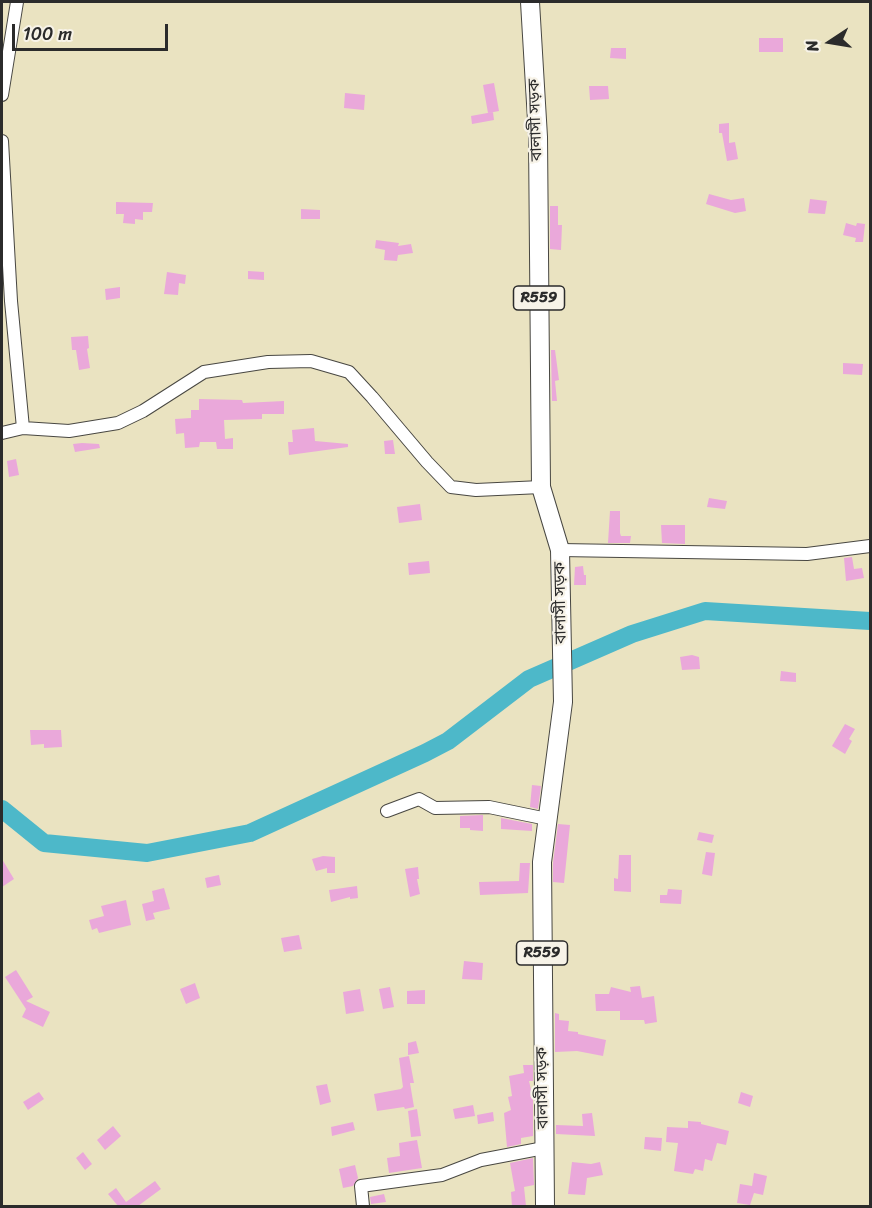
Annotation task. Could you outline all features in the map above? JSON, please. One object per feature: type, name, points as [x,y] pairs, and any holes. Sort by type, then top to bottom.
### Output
[{"type":"main road","name":"বালাসী সড়ক","points":[[530,2],[538,137],[541,487],[560,550],[563,702],[542,862],[545,1206]]},
{"type":"street","points":[[2,95],[17,2]]},
{"type":"street","points":[[2,141],[11,301],[23,429]]},
{"type":"street","points":[[2,433],[23,429],[69,432],[118,423],[143,411],[204,372],[268,362],[311,361],[349,372],[451,487],[476,490],[541,487]]},
{"type":"street","points":[[560,550],[807,554],[870,546]]},
{"type":"street","points":[[387,811],[419,799],[435,808],[489,807],[547,819]]},
{"type":"street","points":[[363,1206],[362,1186],[442,1175],[481,1160],[544,1148]]},
{"type":"building","points":[[759,38],[783,38],[783,52],[759,52]]},
{"type":"building","points":[[611,48],[626,48],[626,59],[610,58]]},
{"type":"building","points":[[494,83],[499,111],[488,113],[483,85]]},
{"type":"building","points":[[589,86],[608,86],[609,99],[590,100]]},
{"type":"building","points":[[345,93],[365,95],[364,110],[344,108]]},
{"type":"building","points":[[493,112],[494,120],[472,124],[471,116]]},
{"type":"building","points":[[729,123],[729,143],[735,142],[738,159],[727,161],[722,133],[719,133],[719,124]]},
{"type":"building","points":[[709,194],[731,200],[744,198],[746,211],[735,213],[706,204]]},
{"type":"building","points":[[810,199],[827,201],[825,214],[808,213]]},
{"type":"building","points":[[116,202],[153,203],[152,212],[143,212],[143,220],[135,219],[135,224],[123,223],[124,214],[116,214]]},
{"type":"building","points":[[550,206],[558,206],[558,225],[562,225],[561,250],[550,249]]},
{"type":"building","points":[[301,209],[320,210],[320,219],[301,219]]},
{"type":"building","points":[[846,223],[856,226],[857,223],[865,224],[863,242],[855,242],[856,238],[843,235]]},
{"type":"building","points":[[376,240],[399,243],[398,246],[411,244],[413,253],[398,255],[397,261],[384,260],[385,250],[375,248]]},
{"type":"building","points":[[248,271],[264,272],[264,280],[248,279]]},
{"type":"building","points":[[167,272],[186,275],[185,284],[179,283],[178,295],[164,294]]},
{"type":"building","points":[[120,287],[120,298],[106,300],[105,289]]},
{"type":"building","points":[[88,336],[89,348],[87,349],[90,368],[79,370],[76,350],[72,350],[71,337]]},
{"type":"building","points":[[551,350],[555,350],[559,380],[555,381],[557,401],[552,401]]},
{"type":"building","points":[[843,363],[863,364],[862,375],[843,374]]},
{"type":"building","points":[[199,399],[242,400],[243,403],[284,401],[284,414],[262,414],[262,419],[224,420],[225,439],[233,438],[233,449],[217,449],[216,442],[200,442],[199,447],[185,448],[184,433],[176,434],[175,419],[191,418],[191,410],[199,410]]},
{"type":"building","points":[[314,428],[315,441],[348,444],[348,447],[289,455],[288,442],[293,442],[292,430]]},
{"type":"building","points":[[393,440],[395,454],[385,454],[384,441]]},
{"type":"building","points":[[73,444],[99,444],[100,448],[75,452]]},
{"type":"building","points":[[16,459],[19,475],[9,477],[7,461]]},
{"type":"building","points":[[709,498],[727,501],[725,509],[707,507]]},
{"type":"building","points":[[420,504],[422,520],[399,523],[397,507]]},
{"type":"building","points":[[610,511],[620,511],[620,533],[621,536],[631,536],[630,543],[608,543]]},
{"type":"building","points":[[661,525],[685,525],[685,544],[662,543]]},
{"type":"building","points":[[852,557],[854,569],[862,568],[864,578],[846,581],[844,558]]},
{"type":"building","points":[[429,561],[430,573],[409,575],[408,563]]},
{"type":"building","points":[[583,566],[586,585],[574,585],[575,567]]},
{"type":"building","points":[[692,655],[699,657],[700,669],[682,670],[680,657]]},
{"type":"building","points":[[781,671],[796,673],[796,682],[780,681]]},
{"type":"building","points":[[845,724],[855,729],[849,739],[852,741],[845,754],[832,746]]},
{"type":"building","points":[[30,730],[61,730],[62,747],[44,748],[44,744],[31,745]]},
{"type":"building","points":[[532,785],[541,786],[538,809],[530,807]]},
{"type":"building","points":[[483,815],[483,831],[460,828],[460,816]]},
{"type":"building","points":[[501,818],[532,824],[532,831],[501,829]]},
{"type":"building","points":[[558,824],[570,825],[564,883],[553,882]]},
{"type":"building","points":[[699,832],[714,835],[712,843],[697,840]]},
{"type":"building","points":[[706,852],[715,853],[712,876],[702,874]]},
{"type":"building","points":[[619,855],[631,855],[631,892],[614,891],[614,878],[618,879]]},
{"type":"building","points":[[323,856],[335,857],[335,873],[327,873],[327,868],[316,871],[312,859]]},
{"type":"building","points":[[2,859],[14,879],[2,887]]},
{"type":"building","points":[[520,863],[530,863],[528,893],[480,895],[479,882],[519,881]]},
{"type":"building","points":[[418,867],[419,879],[417,879],[420,894],[410,897],[405,869]]},
{"type":"building","points":[[219,875],[221,885],[207,888],[205,878]]},
{"type":"building","points":[[357,886],[358,898],[350,899],[350,897],[331,902],[329,890]]},
{"type":"building","points":[[164,888],[170,909],[153,913],[155,919],[146,921],[142,904],[154,901],[152,891]]},
{"type":"building","points":[[668,889],[682,890],[681,904],[660,903],[660,895],[667,895]]},
{"type":"building","points":[[126,900],[131,925],[99,933],[97,928],[92,930],[89,920],[104,916],[101,906]]},
{"type":"building","points":[[299,935],[302,949],[284,952],[281,938]]},
{"type":"building","points":[[464,961],[483,963],[482,980],[462,979]]},
{"type":"building","points":[[16,970],[33,997],[26,1001],[50,1012],[43,1027],[22,1017],[26,1009],[5,977]]},
{"type":"building","points":[[195,983],[200,998],[186,1004],[180,989]]},
{"type":"building","points":[[640,986],[642,998],[654,996],[657,1022],[645,1024],[644,1020],[620,1020],[620,1011],[596,1011],[595,994],[609,994],[611,987],[631,992],[630,987]]},
{"type":"building","points":[[390,987],[394,1007],[383,1009],[379,989]]},
{"type":"building","points":[[360,989],[364,1011],[346,1014],[343,992]]},
{"type":"building","points":[[425,990],[425,1004],[407,1004],[407,991]]},
{"type":"building","points":[[555,1013],[559,1014],[559,1020],[569,1021],[568,1031],[606,1040],[603,1056],[577,1051],[555,1052]]},
{"type":"building","points":[[416,1041],[419,1053],[408,1055],[408,1043]]},
{"type":"building","points":[[409,1056],[414,1083],[410,1083],[414,1107],[377,1111],[374,1094],[403,1087],[399,1058]]},
{"type":"building","points":[[523,1065],[533,1065],[533,1081],[529,1081],[533,1098],[533,1136],[521,1138],[521,1144],[507,1147],[504,1113],[511,1110],[508,1097],[512,1096],[509,1076],[524,1073]]},
{"type":"building","points":[[327,1084],[331,1102],[320,1105],[316,1086]]},
{"type":"building","points":[[39,1092],[44,1099],[28,1110],[23,1102]]},
{"type":"building","points":[[741,1092],[753,1096],[750,1107],[738,1103]]},
{"type":"building","points":[[473,1105],[475,1116],[455,1119],[453,1109]]},
{"type":"building","points":[[417,1109],[421,1136],[411,1137],[408,1111]]},
{"type":"building","points":[[493,1112],[494,1121],[478,1124],[477,1115]]},
{"type":"building","points":[[592,1113],[595,1136],[556,1134],[556,1125],[583,1126],[582,1114]]},
{"type":"building","points":[[688,1121],[701,1122],[701,1124],[729,1131],[726,1145],[717,1143],[712,1161],[705,1159],[703,1171],[695,1169],[693,1174],[674,1171],[678,1143],[666,1142],[667,1127],[688,1128]]},
{"type":"building","points":[[353,1122],[355,1130],[332,1136],[331,1127]]},
{"type":"building","points":[[113,1126],[121,1136],[105,1150],[97,1140]]},
{"type":"building","points":[[645,1137],[662,1138],[661,1151],[644,1149]]},
{"type":"building","points":[[417,1140],[422,1168],[389,1173],[387,1158],[400,1156],[399,1143]]},
{"type":"building","points":[[83,1152],[92,1164],[85,1170],[76,1158]]},
{"type":"building","points":[[533,1158],[534,1185],[524,1187],[526,1206],[512,1206],[511,1192],[515,1191],[510,1163]]},
{"type":"building","points":[[572,1162],[591,1164],[600,1162],[603,1175],[587,1178],[585,1195],[568,1194]]},
{"type":"building","points":[[355,1165],[358,1178],[353,1186],[343,1188],[339,1169]]},
{"type":"building","points":[[754,1173],[767,1176],[763,1195],[754,1193],[750,1205],[737,1203],[740,1184],[752,1186]]},
{"type":"building","points":[[155,1181],[161,1189],[138,1206],[118,1206],[108,1194],[116,1188],[126,1202]]},
{"type":"building","points":[[384,1194],[386,1202],[371,1204],[370,1197]]},
{"type":"waterway","points":[[2,809],[44,843],[147,853],[250,833],[425,753],[448,741],[529,679],[632,634],[705,611],[870,621]]}]
